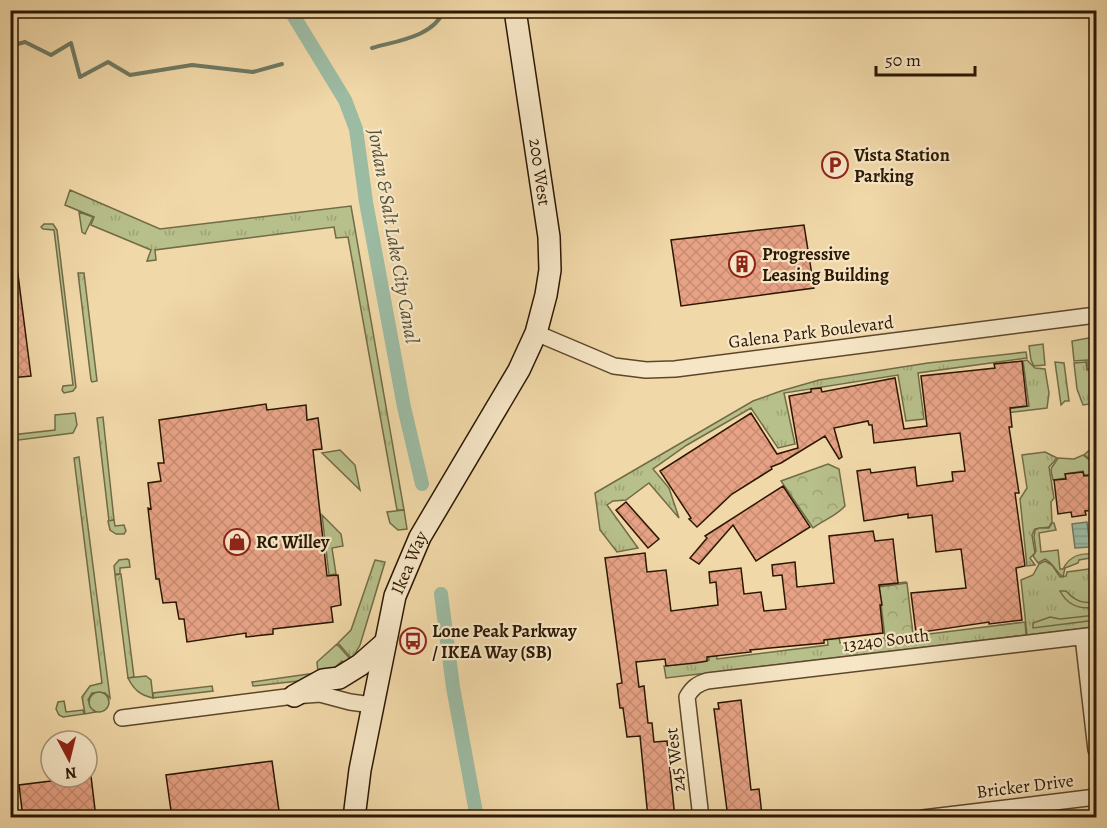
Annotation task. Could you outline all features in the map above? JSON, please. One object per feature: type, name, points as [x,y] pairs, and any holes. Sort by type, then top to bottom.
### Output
[{"type":"main road","name":"200 West","points":[[515,10],[549,237],[550,270],[536,333]]},
{"type":"main road","name":"Ikea Way","points":[[354,818],[372,705],[395,596],[420,537],[519,370],[536,333]]},
{"type":"main road","points":[[294,696],[322,680],[339,678],[385,643]]},
{"type":"street","name":"Galena Park Boulevard","points":[[536,333],[614,366],[645,370],[675,369],[1096,315]]},
{"type":"street","name":"13240 South","points":[[687,697],[691,689],[707,681],[1090,636]]},
{"type":"street","points":[[1090,636],[1096,750]]},
{"type":"street","points":[[122,718],[320,694],[372,705]]},
{"type":"street","name":"245 West","points":[[687,697],[701,818]]},
{"type":"street","name":"Bricker Drive","points":[[923,818],[1096,797]]},
{"type":"green space","points":[[70,190],[160,229],[351,206],[404,510],[397,510],[348,237],[336,238],[334,227],[155,250],[156,260],[147,261],[151,250],[91,225],[94,217],[65,205]]},
{"type":"green space","points":[[79,212],[93,217],[85,234],[82,232]]},
{"type":"green space","points":[[44,224],[53,224],[57,230],[76,387],[73,391],[64,393],[63,386],[73,385],[54,230],[43,229],[41,227]]},
{"type":"green space","points":[[78,273],[84,273],[97,381],[92,382],[91,380]]},
{"type":"green space","points":[[1094,337],[1096,368],[1087,369],[1087,360],[1074,361],[1072,341]]},
{"type":"green space","points":[[1043,344],[1045,365],[1034,366],[1029,346]]},
{"type":"green space","points":[[1026,352],[1027,358],[918,373],[924,419],[906,421],[898,375],[784,393],[795,444],[778,448],[751,408],[687,445],[653,469],[669,488],[679,518],[649,483],[626,500],[613,501],[607,505],[638,548],[617,552],[600,530],[595,493],[753,401],[819,380],[928,363]]},
{"type":"green space","points":[[1027,360],[1035,368],[1045,369],[1049,393],[1047,408],[1006,413],[1006,409],[1029,406],[1023,361]]},
{"type":"green space","points":[[1055,362],[1064,363],[1069,401],[1061,405]]},
{"type":"green space","points":[[1086,362],[1087,370],[1096,370],[1096,403],[1083,405],[1077,389],[1074,363]]},
{"type":"green space","points":[[75,413],[77,425],[73,433],[11,441],[11,435],[55,430],[55,415]]},
{"type":"green space","points":[[103,417],[114,520],[109,521],[97,418]]},
{"type":"green space","points":[[1096,446],[1096,489],[1095,463],[1084,455]]},
{"type":"green space","points":[[340,450],[355,465],[360,490],[322,453]]},
{"type":"green space","points":[[1045,452],[1057,458],[1049,467],[1054,498],[1051,502],[1052,522],[1049,527],[1035,529],[1032,535],[1035,553],[1030,558],[1035,565],[1027,566],[1020,499],[1027,488],[1022,455]]},
{"type":"green space","points":[[1083,455],[1093,463],[1094,474],[1084,475],[1083,471],[1066,474],[1066,478],[1053,480],[1051,469],[1058,458],[1074,459]]},
{"type":"green space","points":[[79,457],[110,698],[105,693],[92,693],[88,700],[96,712],[85,714],[82,697],[90,686],[102,683],[74,458]]},
{"type":"green space","points":[[828,464],[839,469],[845,506],[813,528],[781,481]]},
{"type":"green space","points":[[404,510],[407,529],[398,530],[390,523],[387,512]]},
{"type":"green space","points":[[322,515],[341,534],[343,546],[332,548],[336,574],[329,575]]},
{"type":"green space","points":[[114,520],[115,526],[124,525],[126,531],[124,534],[116,534],[110,530],[108,521]]},
{"type":"green space","points":[[1052,523],[1056,530],[1039,533],[1041,552],[1058,550],[1060,569],[1063,569],[1069,560],[1082,554],[1096,555],[1096,561],[1091,561],[1090,558],[1079,560],[1078,563],[1065,568],[1063,577],[1045,559],[1038,563],[1033,556],[1036,551],[1035,530],[1049,528]]},
{"type":"green space","points":[[127,559],[130,567],[120,568],[120,574],[115,574],[114,566],[119,560]]},
{"type":"green space","points":[[375,560],[385,562],[360,645],[352,659],[338,643],[351,630]]},
{"type":"green space","points":[[1045,561],[1052,565],[1060,577],[1066,576],[1067,572],[1096,568],[1096,627],[1027,635],[1021,580],[1033,575],[1039,564]]},
{"type":"green space","points":[[121,574],[134,677],[128,678],[115,575]]},
{"type":"green space","points":[[906,582],[913,636],[1025,622],[1026,635],[666,678],[664,666],[709,660],[702,607],[711,611],[717,659],[828,645],[822,596],[833,595],[840,643],[886,638],[880,585]]},
{"type":"green space","points":[[907,583],[914,643],[886,646],[879,587]]},
{"type":"green space","points":[[1060,591],[1066,591],[1083,602],[1096,600],[1096,607],[1075,606]]},
{"type":"green space","points":[[1096,615],[1096,620],[1033,628],[1033,623],[1050,617],[1060,619]]},
{"type":"green space","points":[[337,644],[352,661],[347,666],[342,661],[332,670],[318,673],[317,662]]},
{"type":"green space","points":[[337,670],[325,678],[253,686],[252,682]]},
{"type":"green space","points":[[146,676],[151,680],[153,698],[138,691],[128,678]]},
{"type":"green space","points":[[212,686],[213,691],[153,698],[153,693]]},
{"type":"green space","points":[[99,692],[106,695],[109,702],[106,709],[99,712],[92,709],[89,702],[92,695]]},
{"type":"green space","points":[[64,701],[66,712],[83,710],[84,714],[63,717],[59,715],[56,709],[58,702]]},
{"type":"shaded area","points":[[1087,522],[1090,547],[1075,548],[1072,524]]},
{"type":"building","name":"Progressive Leasing Building","points":[[804,225],[814,288],[681,306],[671,240]]},
{"type":"building","points":[[10,267],[17,267],[31,376],[10,378]]},
{"type":"building","points":[[1022,361],[1027,406],[1010,408],[1012,427],[1009,427],[1019,493],[1015,493],[1025,566],[1016,568],[1022,620],[989,624],[989,622],[916,633],[911,593],[966,588],[961,549],[936,552],[932,515],[908,518],[908,514],[864,521],[857,471],[870,469],[871,473],[915,467],[917,486],[953,481],[952,472],[965,471],[960,433],[874,443],[872,425],[869,425],[868,421],[834,428],[842,457],[839,459],[825,436],[771,467],[772,469],[732,494],[697,527],[689,519],[691,518],[660,471],[751,413],[777,454],[798,448],[789,396],[811,392],[811,389],[821,388],[822,392],[895,378],[904,429],[927,426],[921,376],[995,368],[994,364]]},
{"type":"building","name":"RC Willey","points":[[266,404],[267,410],[306,405],[307,420],[318,418],[322,449],[313,450],[327,576],[338,575],[341,605],[331,607],[333,622],[273,629],[273,634],[246,637],[246,633],[187,642],[184,619],[179,619],[176,602],[163,603],[159,579],[156,579],[148,508],[151,509],[148,483],[161,481],[158,463],[164,463],[159,420]]},
{"type":"building","points":[[1083,472],[1084,476],[1093,475],[1096,510],[1085,511],[1086,515],[1072,517],[1071,512],[1058,514],[1054,480],[1066,479],[1065,474]]},
{"type":"building","points":[[783,486],[810,527],[756,561],[733,525],[699,564],[690,558],[707,538],[705,536]]},
{"type":"building","points":[[626,502],[659,539],[648,548],[616,510]]},
{"type":"building","points":[[873,531],[875,541],[893,539],[898,583],[879,585],[883,633],[824,640],[824,643],[750,650],[751,652],[707,657],[707,661],[695,663],[666,666],[665,659],[636,662],[639,687],[644,686],[648,723],[652,723],[654,742],[667,741],[675,818],[648,818],[640,736],[627,737],[623,708],[620,708],[617,684],[622,683],[605,558],[645,553],[647,572],[666,570],[671,611],[718,605],[716,582],[710,583],[709,572],[741,568],[744,594],[761,592],[764,611],[786,609],[782,575],[773,576],[772,565],[795,562],[797,587],[834,583],[829,536]]},
{"type":"building","points":[[741,700],[751,790],[759,789],[762,815],[728,818],[714,709],[719,709],[718,703]]},
{"type":"building","points":[[272,761],[280,818],[172,818],[166,775]]},
{"type":"building","points":[[39,782],[39,789],[93,789],[96,818],[23,818],[19,785]]},
{"type":"waterway","name":"Jordan & Salt Lake City Canal","points":[[290,10],[345,100],[356,129],[366,202],[404,407],[422,484]]},
{"type":"waterway","points":[[372,48],[423,32],[439,19],[444,10]]},
{"type":"waterway","points":[[10,46],[25,42],[51,55],[71,43],[80,77],[108,62],[130,75],[192,65],[253,72],[282,64]]},
{"type":"waterway","name":"Jordan & Salt Lake City Canal","points":[[441,594],[453,687],[477,818]]},
{"type":"place","name":"Vista Station Parking","points":[[835,165]]},
{"type":"place","name":"Progressive Leasing Building","points":[[742,264]]},
{"type":"place","name":"RC Willey","points":[[237,542]]},
{"type":"place","name":"Lone Peak Parkway / IKEA Way (SB)","points":[[413,641]]}]
